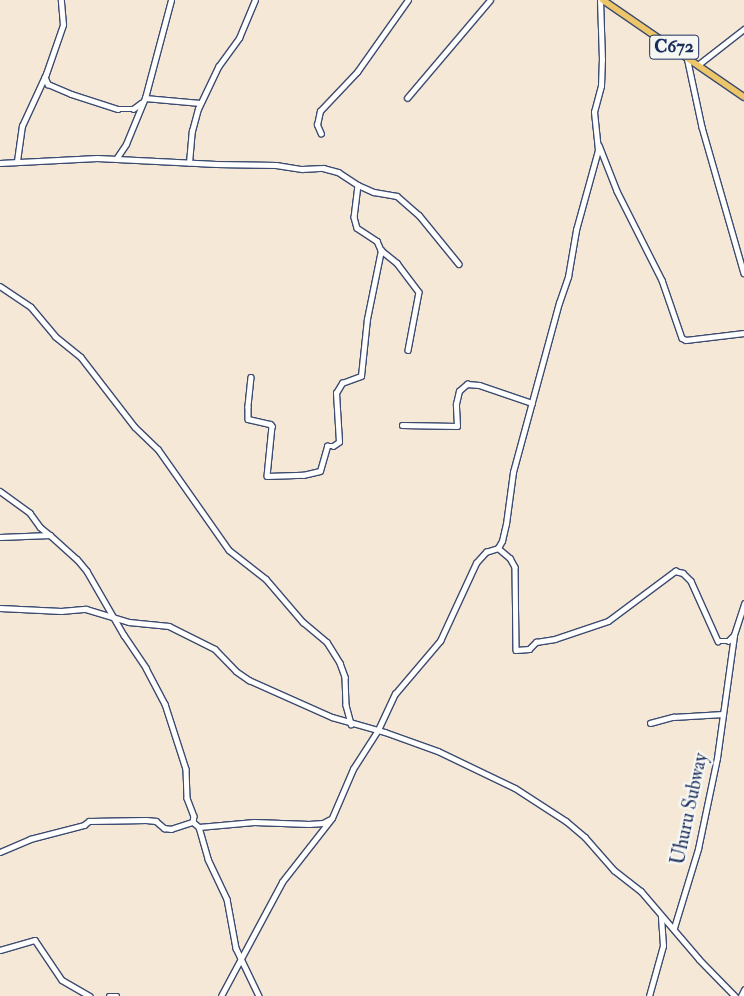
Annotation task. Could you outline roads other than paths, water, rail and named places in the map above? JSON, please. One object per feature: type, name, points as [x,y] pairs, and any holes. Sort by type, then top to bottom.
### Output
[{"type":"main road","name":"C672","points":[[601,0],[687,55],[744,97]]},
{"type":"street","points":[[17,160],[22,126],[45,76],[63,26],[61,0]]},
{"type":"street","points":[[116,159],[126,144],[144,100],[171,0]]},
{"type":"street","points":[[189,163],[192,131],[200,103],[218,66],[238,38],[255,0]]},
{"type":"street","points":[[321,134],[317,125],[320,111],[357,72],[408,0]]},
{"type":"street","points":[[407,98],[490,0]]},
{"type":"street","points":[[601,0],[601,86],[594,112],[599,143],[617,191],[662,280],[682,338],[686,340],[744,333]]},
{"type":"street","points":[[699,64],[744,28]]},
{"type":"street","points":[[687,55],[702,127],[744,273]]},
{"type":"street","points":[[45,76],[48,84],[58,89],[76,97],[118,109],[133,109],[144,100],[200,103]]},
{"type":"street","points":[[221,996],[282,882],[332,818],[356,763],[378,730],[395,694],[440,641],[480,556],[498,548],[506,524],[513,472],[568,277],[576,230],[599,143]]},
{"type":"street","points":[[0,163],[17,160],[83,158],[324,168],[351,178],[358,185],[374,192],[397,196],[419,216],[459,264]]},
{"type":"street","points":[[358,185],[355,226],[377,241],[381,250],[399,266],[420,293],[408,350]]},
{"type":"street","points":[[252,377],[248,419],[272,426],[267,476],[303,475],[320,471],[327,446],[333,446],[339,442],[336,393],[342,383],[361,376],[367,319],[381,250]]},
{"type":"street","points":[[1,288],[31,308],[55,336],[76,353],[94,372],[135,427],[158,449],[229,550],[266,579],[303,622],[327,642],[340,663],[345,676],[346,705],[351,724]]},
{"type":"street","points":[[402,425],[457,426],[456,404],[459,391],[467,384],[479,385],[532,403]]},
{"type":"street","points":[[0,491],[30,514],[40,527],[80,562],[152,678],[170,718],[186,769],[187,798],[194,816],[193,822]]},
{"type":"street","points":[[0,537],[50,535]]},
{"type":"street","points":[[498,548],[510,558],[515,567],[516,650],[529,649],[536,642],[555,640],[608,621],[675,571],[683,573],[691,581],[718,641],[728,641],[734,635]]},
{"type":"street","name":"Uhuru Subway","points":[[674,928],[695,861],[717,758],[734,635],[744,604]]},
{"type":"street","points":[[0,608],[61,612],[86,610],[129,622],[169,626],[215,649],[246,678],[351,724],[378,730],[438,751],[515,788],[545,807],[585,837],[614,870],[641,891],[699,958],[736,996]]},
{"type":"street","points":[[650,723],[673,718],[723,714]]},
{"type":"street","points":[[199,828],[254,822],[317,824],[332,818]]},
{"type":"street","points":[[0,852],[30,839],[84,825],[89,821],[146,820],[156,821],[164,828],[171,829],[193,822]]},
{"type":"street","points":[[193,822],[199,828],[208,859],[227,899],[236,948],[242,957],[259,996]]},
{"type":"street","points":[[649,996],[663,946],[661,915]]},
{"type":"street","points":[[0,950],[35,940],[62,980],[90,996]]},
{"type":"street","points":[[741,996],[744,990]]},
{"type":"street","points":[[109,996],[116,996]]}]
